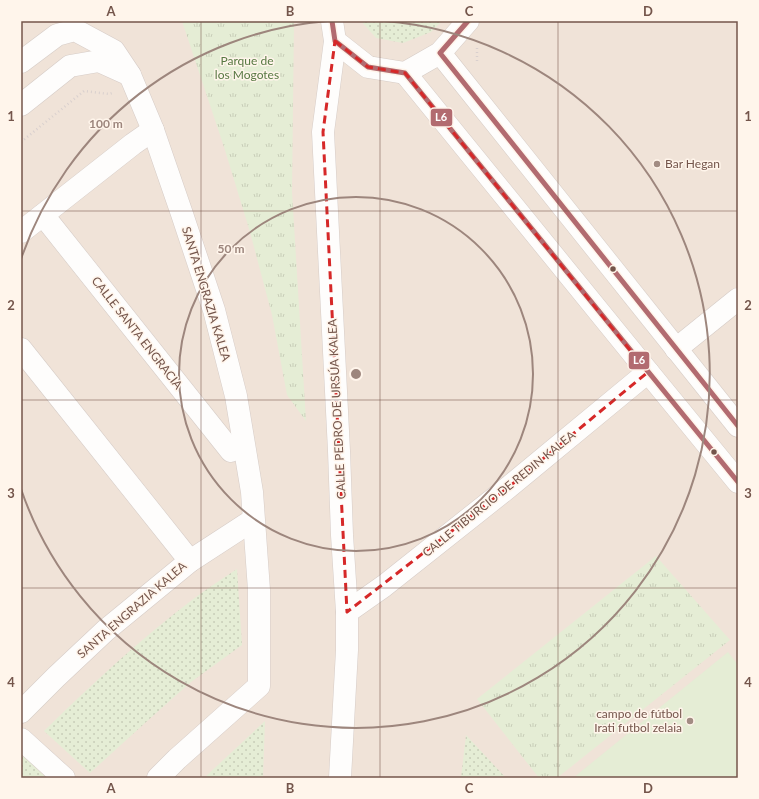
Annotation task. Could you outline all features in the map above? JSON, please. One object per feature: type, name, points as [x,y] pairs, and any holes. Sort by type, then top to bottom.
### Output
[{"type":"street","points":[[333,31],[368,67],[404,73],[440,53],[468,21]]},
{"type":"street","name":"SANTA ENGRAZIA KALEA","points":[[21,62],[57,35],[75,30],[114,51],[131,78],[153,130],[214,310],[236,396],[252,492],[259,590],[259,686],[178,758],[158,778]]},
{"type":"street","name":"CALLE PEDRO DE URSÚA KALEA","points":[[333,31],[323,132],[347,612],[347,650],[340,778]]},
{"type":"street","points":[[440,53],[738,426]]},
{"type":"street","points":[[21,105],[70,66],[99,61],[131,78]]},
{"type":"street","points":[[404,73],[738,482]]},
{"type":"street","points":[[21,232],[153,130]]},
{"type":"street","name":"CALLE SANTA ENGRACIA","points":[[43,215],[231,451]]},
{"type":"street","points":[[676,349],[738,299]]},
{"type":"street","points":[[21,348],[190,561]]},
{"type":"street","name":"CALLE TIBURCIO DE REDIN KALEA","points":[[347,612],[384,586],[504,491],[648,372]]},
{"type":"street","name":"SANTA ENGRAZIA KALEA","points":[[21,712],[106,630],[190,561],[254,520]]},
{"type":"street","points":[[21,739],[64,778]]},
{"type":"path","points":[[477,62],[477,48],[481,41]]},
{"type":"path","points":[[21,142],[84,91],[109,94],[131,78]]},
{"type":"highlighted area","points":[[335,41],[368,67],[405,73],[648,372],[510,486],[347,612],[323,132]]},
{"type":"shaded area","points":[[21,21],[738,21],[738,778],[21,778]]},
{"type":"green space","name":"Parque de los Mogotes","points":[[182,21],[294,21],[292,192],[306,421],[287,395],[272,315],[250,232],[224,147]]},
{"type":"green space","points":[[361,21],[442,21],[431,32],[403,43],[376,38]]},
{"type":"green space","points":[[656,556],[730,640],[557,778],[539,778],[477,699]]},
{"type":"green space","points":[[237,569],[242,645],[191,682],[90,773],[44,731],[134,647],[172,615]]},
{"type":"green space","name":"campo de fútbol Irati futbol zelaia","points":[[728,652],[738,665],[738,778],[573,778]]},
{"type":"green space","points":[[265,721],[263,778],[204,778]]},
{"type":"green space","points":[[466,735],[506,778],[461,778]]},
{"type":"green space","points":[[23,756],[47,778],[21,778],[21,758]]},
{"type":"transit line","name":"L6","points":[[332,21],[335,41],[368,67],[405,73],[738,482]]},
{"type":"transit line","name":"L6","points":[[468,21],[440,53],[738,426]]},
{"type":"place","name":"Bar Hegan","points":[[657,164]]},
{"type":"place","name":"campo de fútbol Irati futbol zelaia","points":[[690,721]]}]
